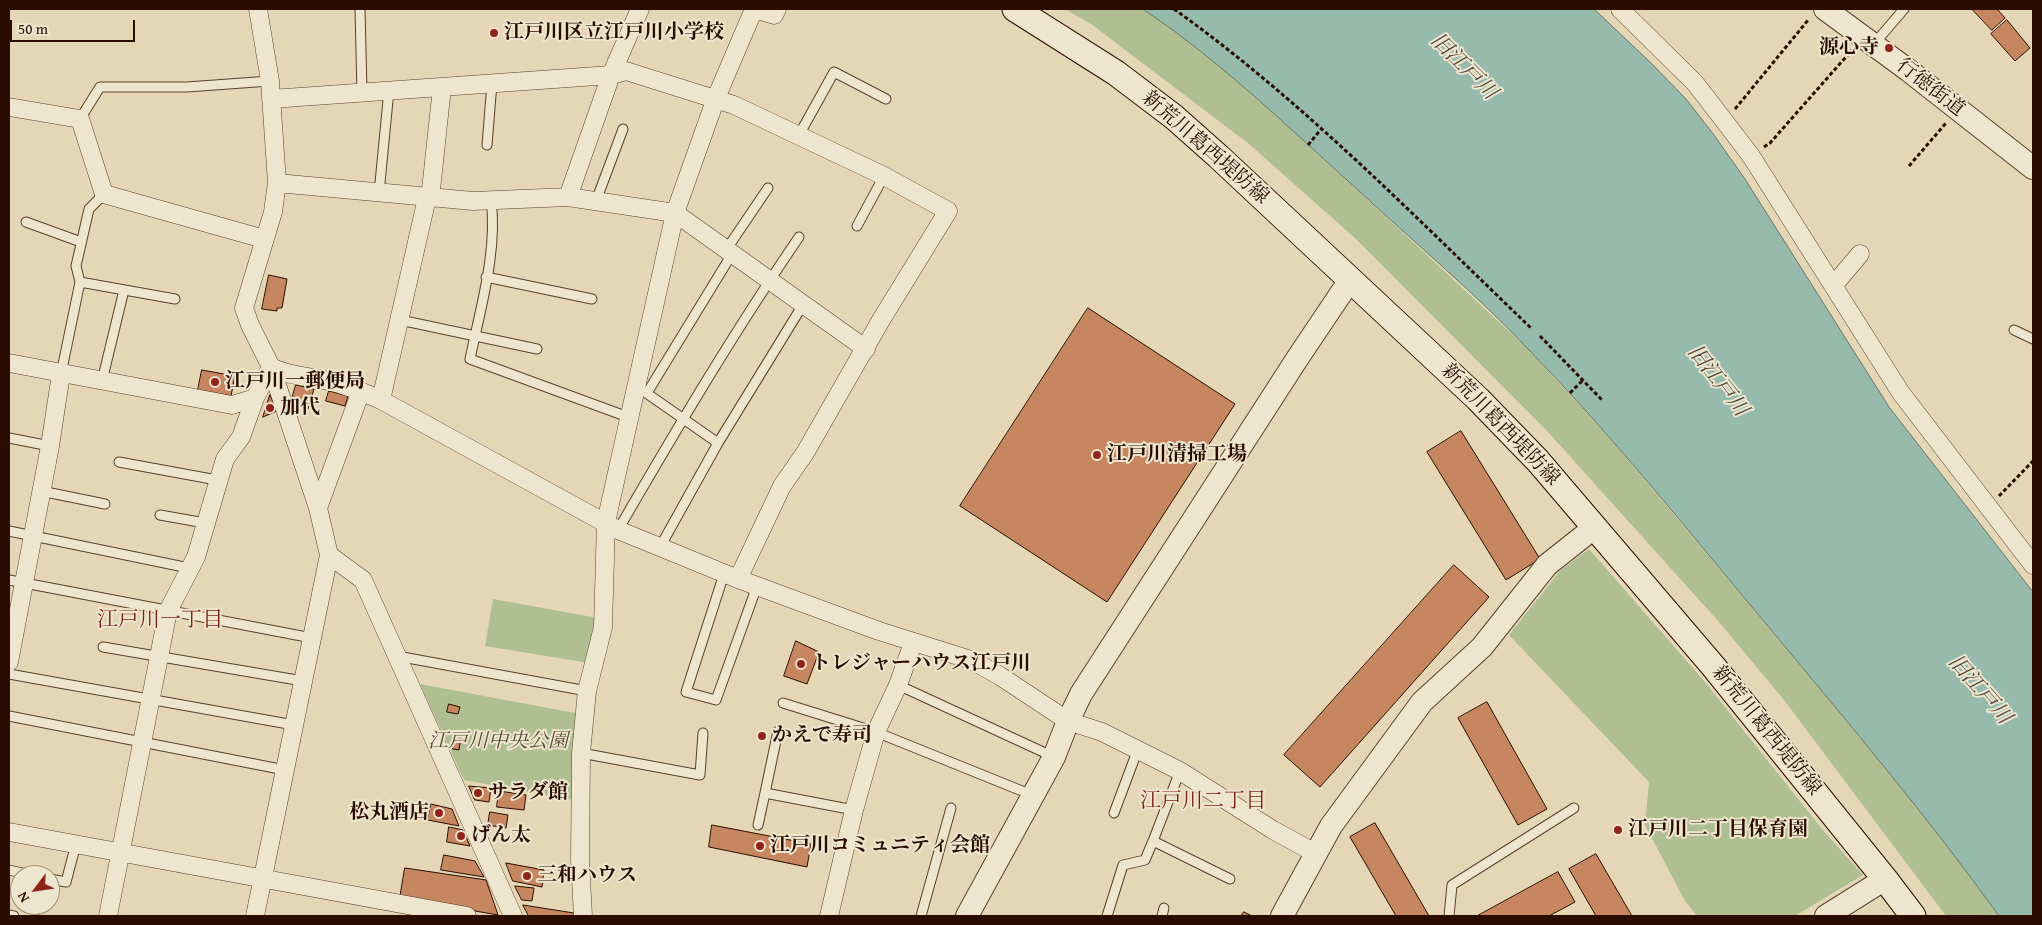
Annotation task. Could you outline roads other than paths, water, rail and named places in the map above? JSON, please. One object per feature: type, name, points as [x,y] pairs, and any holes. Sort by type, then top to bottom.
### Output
[{"type":"main road","name":"新荒川葛西堤防線","points":[[1015,9],[1116,72],[1174,117],[1484,405],[1538,461],[1713,666],[1885,879],[1912,916]]},
{"type":"street","points":[[255,916],[329,555],[318,508],[271,367],[250,325],[244,308],[273,212],[277,183],[270,81],[258,9]]},
{"type":"street","points":[[568,197],[611,75],[640,9]]},
{"type":"street","points":[[583,916],[580,860],[581,753],[587,691],[603,626],[612,526],[628,417],[641,389],[675,213],[716,98],[754,9],[774,15],[777,9]]},
{"type":"street","points":[[1620,9],[1695,83],[1751,156],[1901,393],[2033,565]]},
{"type":"street","name":"行徳街道","points":[[1818,13],[1869,41],[2033,168]]},
{"type":"street","points":[[271,99],[611,75],[626,71],[716,98],[884,176],[948,211],[805,453],[782,486],[731,576]]},
{"type":"street","points":[[381,400],[427,198],[431,190],[442,87]]},
{"type":"street","points":[[9,106],[80,119],[104,194],[264,239]]},
{"type":"street","points":[[277,183],[473,202],[568,197],[675,213],[804,303],[866,349]]},
{"type":"street","points":[[1833,286],[1860,254]]},
{"type":"street","points":[[967,916],[1034,796],[1054,757],[1081,694],[1350,280]]},
{"type":"street","points":[[9,363],[232,405],[255,398]]},
{"type":"street","points":[[271,367],[282,373],[332,381],[381,400],[612,526],[660,547],[757,586],[912,643],[972,660],[1015,685],[1068,721],[1102,732],[1180,771],[1273,830],[1315,853]]},
{"type":"street","points":[[108,916],[168,610],[196,557],[217,480],[225,460],[241,437],[255,398],[271,367]]},
{"type":"street","points":[[9,662],[16,581],[32,535],[50,446],[61,374]]},
{"type":"street","points":[[318,508],[361,391]]},
{"type":"street","points":[[1282,916],[1315,853],[1336,818],[1422,702],[1482,647],[1547,565],[1595,527]]},
{"type":"street","points":[[329,555],[363,580],[514,916]]},
{"type":"street","points":[[829,916],[854,810],[876,732],[898,685],[912,643]]},
{"type":"street","points":[[9,832],[263,879],[399,910],[467,916]]},
{"type":"street","points":[[1826,916],[1885,879]]},
{"type":"lane","points":[[360,9],[362,92]]},
{"type":"lane","points":[[1869,41],[1904,9]]},
{"type":"lane","points":[[799,136],[834,72],[886,99]]},
{"type":"lane","points":[[80,119],[100,87],[187,87],[270,81]]},
{"type":"lane","points":[[487,145],[492,83]]},
{"type":"lane","points":[[379,193],[389,90]]},
{"type":"lane","points":[[596,201],[623,129]]},
{"type":"lane","points":[[857,226],[884,176]]},
{"type":"lane","points":[[718,443],[641,389],[768,188]]},
{"type":"lane","points":[[61,374],[80,282],[76,266],[81,242],[89,209],[104,194]]},
{"type":"lane","points":[[491,200],[490,255],[470,359],[628,417]]},
{"type":"lane","points":[[26,222],[81,242]]},
{"type":"lane","points":[[612,526],[799,237]]},
{"type":"lane","points":[[486,277],[592,298]]},
{"type":"lane","points":[[80,282],[175,299]]},
{"type":"lane","points":[[102,381],[124,290]]},
{"type":"lane","points":[[660,547],[718,443],[804,303]]},
{"type":"lane","points":[[400,320],[475,334],[537,349]]},
{"type":"lane","points":[[2014,330],[2033,339]]},
{"type":"lane","points":[[9,438],[50,446]]},
{"type":"lane","points":[[118,462],[217,480]]},
{"type":"lane","points":[[41,491],[105,504]]},
{"type":"lane","points":[[160,515],[205,523]]},
{"type":"lane","points":[[9,531],[189,568]]},
{"type":"lane","points":[[731,576],[686,692],[716,700],[757,586]]},
{"type":"lane","points":[[16,581],[312,638]]},
{"type":"lane","points":[[103,647],[303,681]]},
{"type":"lane","points":[[396,656],[587,691]]},
{"type":"lane","points":[[9,674],[294,725]]},
{"type":"lane","points":[[898,685],[1054,757]]},
{"type":"lane","points":[[783,704],[876,732],[1034,796]]},
{"type":"lane","points":[[9,716],[285,770]]},
{"type":"lane","points":[[758,825],[778,731]]},
{"type":"lane","points":[[581,753],[700,775],[703,733]]},
{"type":"lane","points":[[1114,813],[1138,749]]},
{"type":"lane","points":[[1107,916],[1123,865],[1145,860],[1180,771]]},
{"type":"lane","points":[[765,793],[854,810]]},
{"type":"lane","points":[[921,916],[951,808]]},
{"type":"lane","points":[[1448,916],[1452,885],[1574,808]]},
{"type":"lane","points":[[1153,841],[1230,879]]},
{"type":"lane","points":[[60,881],[66,882],[76,844]]},
{"type":"lane","points":[[9,915],[14,916]]},
{"type":"water","name":"旧江戸川","points":[[1143,9],[1594,9],[1651,63],[1686,99],[1714,135],[1745,179],[1889,407],[2033,592],[2033,916],[1999,916],[1945,843],[1888,772],[1683,524],[1561,383],[1509,330],[1446,269],[1228,73]]},
{"type":"place","name":"江戸川区立江戸川小学校","points":[[494,33]]},
{"type":"place","name":"源心寺","points":[[1889,48]]},
{"type":"place","name":"江戸川一郵便局","points":[[215,382]]},
{"type":"place","name":"加代","points":[[270,408]]},
{"type":"place","name":"江戸川清掃工場","points":[[1097,455]]},
{"type":"place","name":"トレジャーハウス江戸川","points":[[801,664]]},
{"type":"place","name":"かえで寿司","points":[[762,736]]},
{"type":"place","name":"サラダ館","points":[[478,793]]},
{"type":"place","name":"松丸酒店","points":[[439,813]]},
{"type":"place","name":"江戸川二丁目保育園","points":[[1618,830]]},
{"type":"place","name":"げん太","points":[[461,836]]},
{"type":"place","name":"江戸川コミュニティ会館","points":[[760,846]]},
{"type":"place","name":"三和ハウス","points":[[527,876]]},
{"type":"district","name":"江戸川一丁目","points":[[160,621]]},
{"type":"district","name":"江戸川二丁目","points":[[1203,802]]},
{"type":"park label","name":"江戸川中央公園","points":[[498,742]]}]
